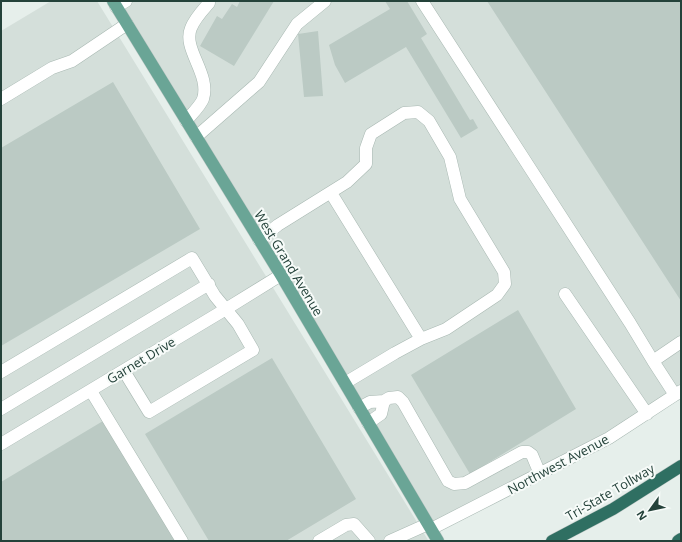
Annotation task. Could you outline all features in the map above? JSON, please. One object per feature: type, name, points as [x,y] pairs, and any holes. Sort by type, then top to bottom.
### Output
[{"type":"highway","name":"Tri-State Tollway","points":[[552,541],[613,508],[681,466]]},
{"type":"main road","name":"West Grand Avenue","points":[[118,3],[127,24],[281,275],[438,541]]},
{"type":"street","points":[[196,137],[259,82],[297,24],[325,1]]},
{"type":"street","points":[[422,1],[653,361],[678,393]]},
{"type":"street","points":[[186,121],[203,100],[204,90],[203,78],[189,42],[190,29],[196,17],[209,3]]},
{"type":"street","points":[[1,99],[52,68],[72,60],[127,24]]},
{"type":"street","points":[[259,240],[278,225],[347,182],[366,164],[366,148],[371,134],[404,114],[418,112],[429,120],[450,157],[460,199],[504,272],[505,284],[497,295],[446,329],[421,339],[345,383]]},
{"type":"street","points":[[331,193],[421,339]]},
{"type":"street","points":[[1,372],[192,258],[215,296],[238,324],[253,350],[149,412],[124,371]]},
{"type":"street","name":"Garnet Drive","points":[[1,444],[281,275]]},
{"type":"street","points":[[1,408],[209,284]]},
{"type":"street","points":[[565,294],[646,414]]},
{"type":"street","points":[[653,361],[681,342]]},
{"type":"street","points":[[90,391],[182,541]]},
{"type":"street","name":"Northwest Avenue","points":[[390,541],[429,527],[540,474],[609,438],[678,393]]},
{"type":"street","points":[[359,408],[370,402],[384,401],[389,398],[398,397],[403,402],[448,481],[454,484],[465,483],[522,452],[528,452],[532,455],[540,474]]},
{"type":"street","points":[[368,423],[381,414],[384,401]]},
{"type":"street","points":[[319,541],[346,525],[354,524],[369,541]]},
{"type":"shaded area","points":[[51,1],[97,1],[428,540],[1,541],[1,31]]},
{"type":"shaded area","points":[[115,1],[681,1],[681,391],[609,438],[431,529]]},
{"type":"building","points":[[240,1],[274,1],[234,66],[200,46],[217,16],[222,19],[232,4],[237,7]]},
{"type":"building","points":[[385,1],[407,1],[427,34],[421,38],[470,120],[473,119],[478,128],[461,138],[406,47],[345,83],[335,65],[329,45],[390,9]]},
{"type":"building","points":[[487,1],[681,1],[681,301]]},
{"type":"building","points":[[318,31],[323,96],[304,97],[298,34]]},
{"type":"building","points":[[113,82],[200,229],[1,346],[1,148]]},
{"type":"building","points":[[518,310],[576,409],[470,474],[411,375]]},
{"type":"building","points":[[272,358],[356,499],[286,541],[209,541],[145,434]]},
{"type":"building","points":[[103,421],[175,541],[1,541],[1,482]]}]
